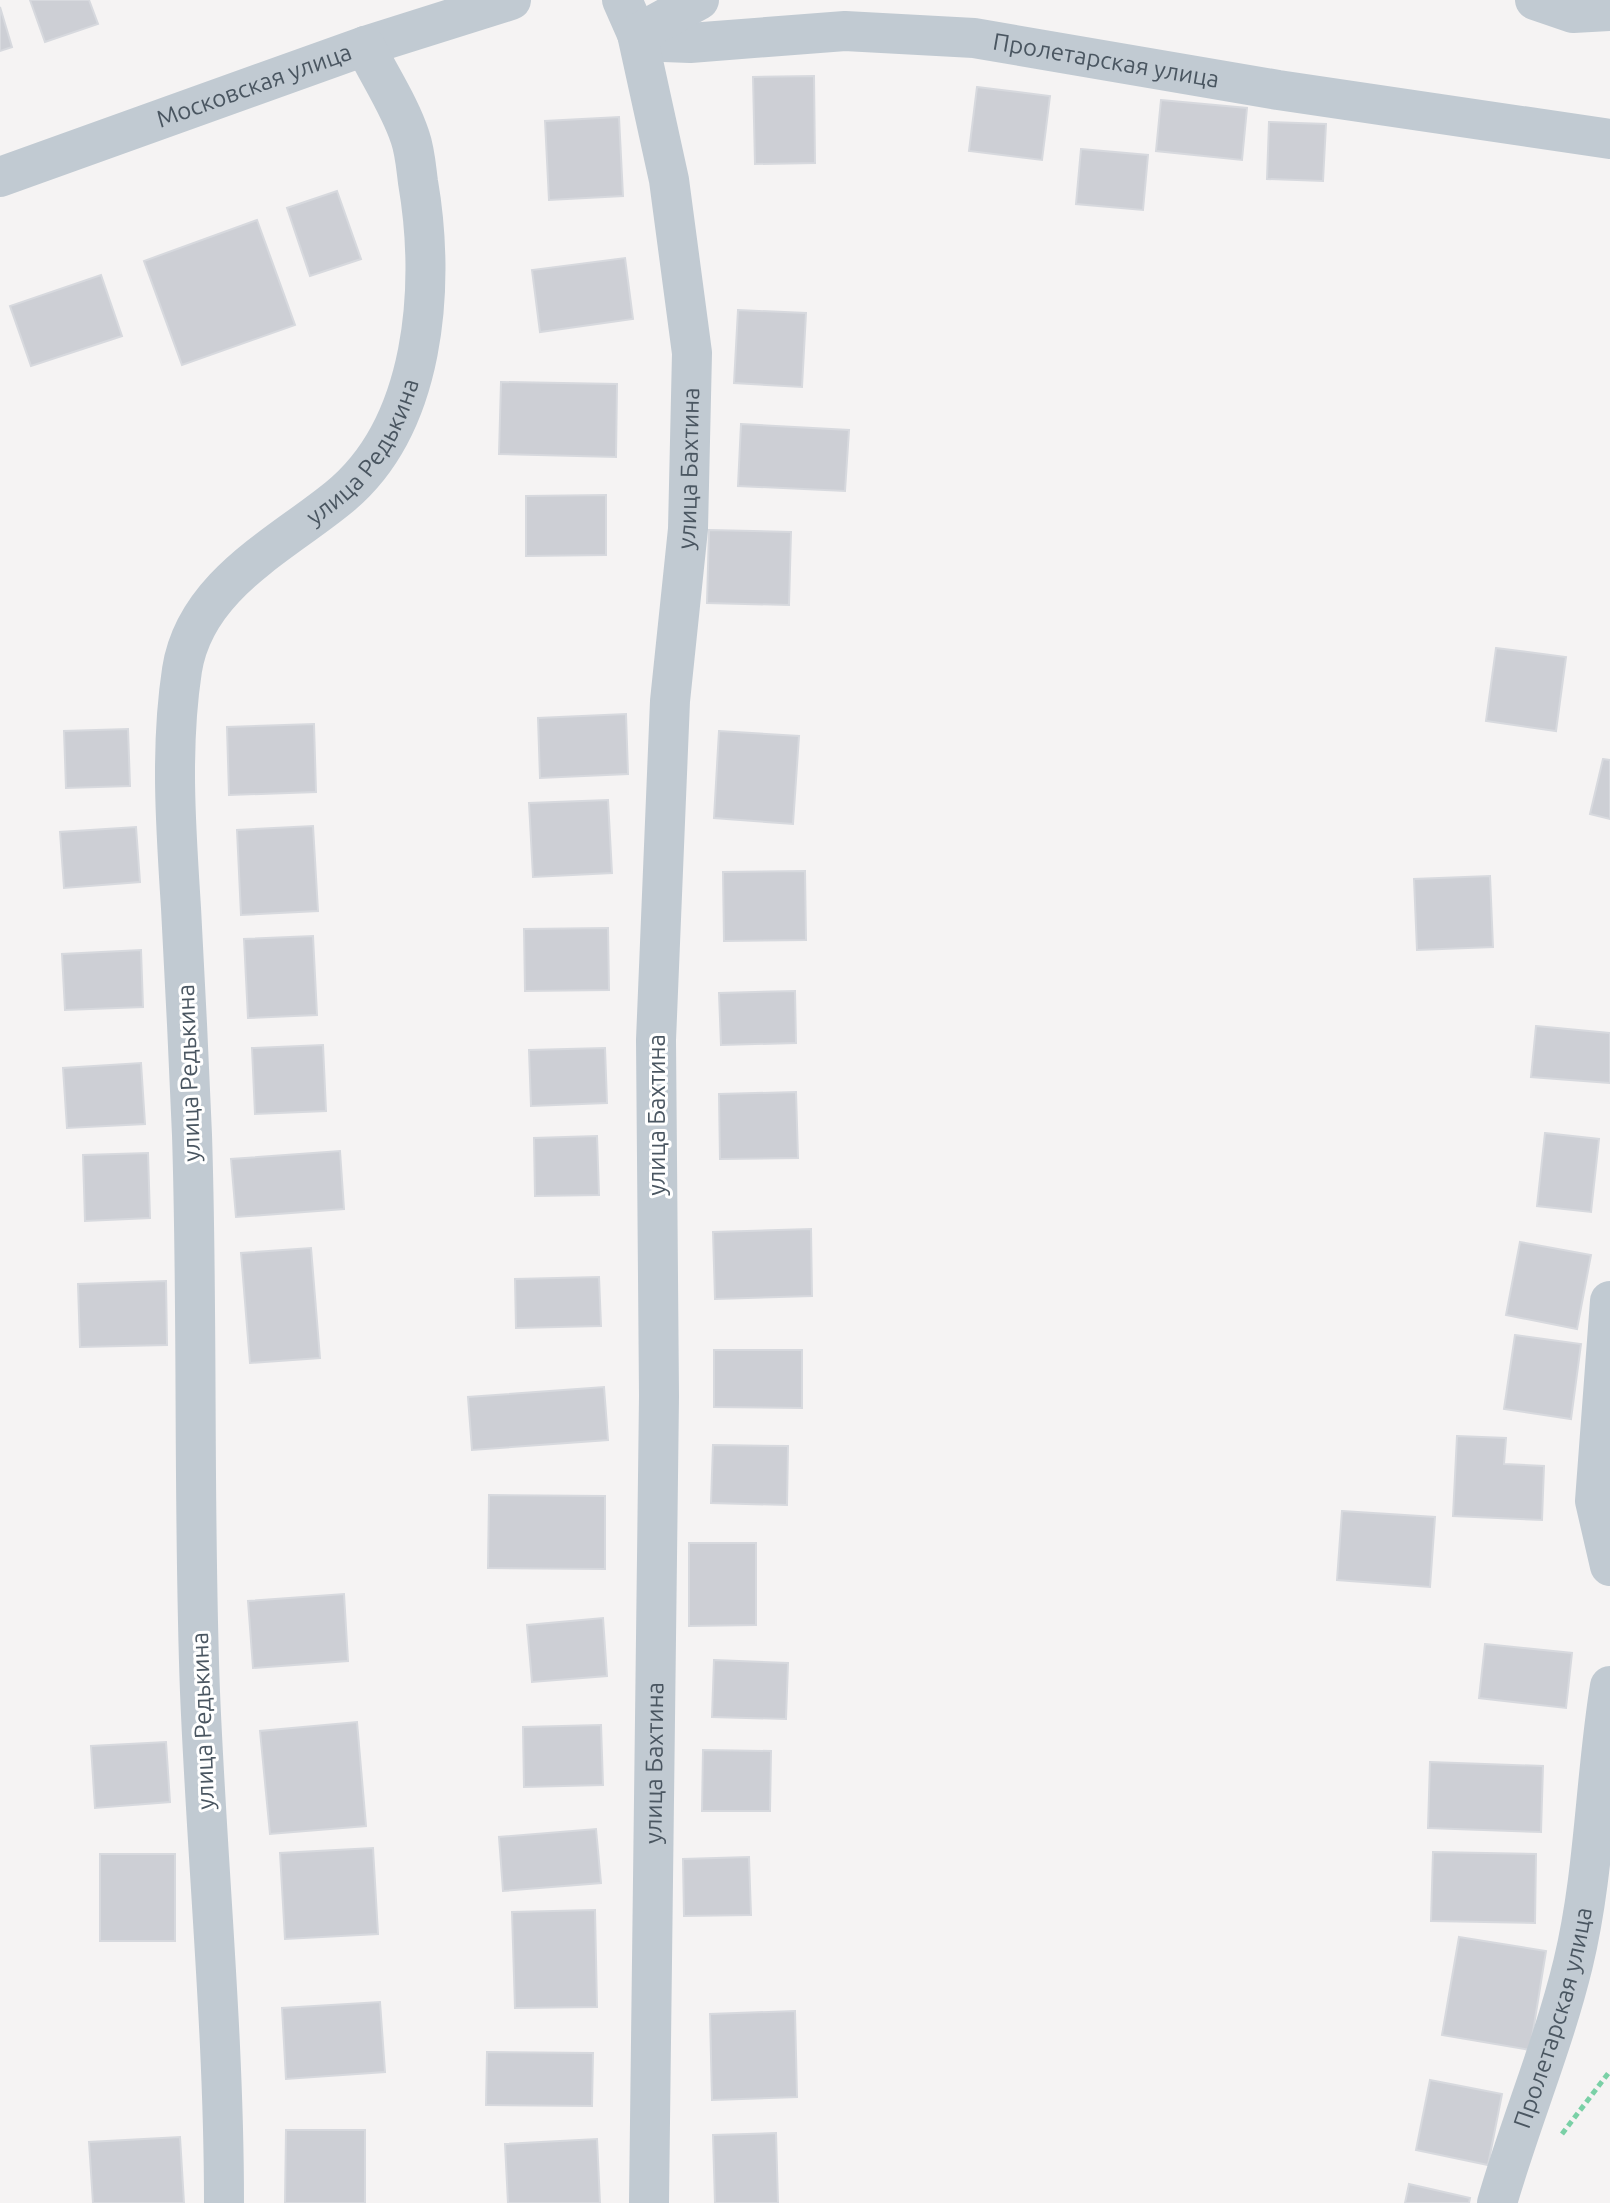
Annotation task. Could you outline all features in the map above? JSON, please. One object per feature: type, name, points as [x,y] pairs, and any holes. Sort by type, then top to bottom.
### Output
[{"type":"street","name":"Московская улица","points":[[0,177],[365,46],[511,0]]},
{"type":"street","points":[[630,17],[699,0]]},
{"type":"street","points":[[1535,0],[1573,13],[1610,11]]},
{"type":"street","name":"Пролетарская улица","points":[[630,17],[664,42],[690,43],[845,31],[974,38],[1278,90],[1610,139]]},
{"type":"street","name":"улица Бахтина","points":[[630,17],[669,180],[692,353],[688,529],[670,701],[656,1040],[659,1396],[649,2203]]},
{"type":"street","name":"улица Редькина","points":[[224,2203],[224,2084],[200,1690],[194,1202],[177,844],[176,724],[183,663],[208,609],[233,580],[283,536],[341,496],[376,460],[409,381],[421,329],[427,262],[422,203],[411,138],[365,46]]},
{"type":"street","points":[[1610,1301],[1595,1501],[1610,1566]]},
{"type":"street","name":"Пролетарская улица","points":[[1497,2203],[1573,1964],[1591,1869],[1597,1767],[1610,1686]]},
{"type":"building","points":[[30,0],[89,0],[98,24],[45,42]]},
{"type":"building","points":[[0,7],[12,47],[0,51]]},
{"type":"building","points":[[814,76],[815,163],[755,164],[753,77]]},
{"type":"building","points":[[977,87],[1050,96],[1042,160],[969,151]]},
{"type":"building","points":[[1161,100],[1247,108],[1242,160],[1156,151]]},
{"type":"building","points":[[619,117],[623,196],[549,200],[545,121]]},
{"type":"building","points":[[1269,122],[1326,124],[1323,181],[1267,179]]},
{"type":"building","points":[[1081,149],[1148,155],[1143,210],[1076,204]]},
{"type":"building","points":[[337,191],[361,259],[310,276],[287,208]]},
{"type":"building","points":[[257,220],[295,325],[182,365],[144,261]]},
{"type":"building","points":[[625,258],[633,319],[540,332],[532,270]]},
{"type":"building","points":[[101,275],[122,336],[31,366],[10,306]]},
{"type":"building","points":[[738,310],[806,313],[802,387],[734,383]]},
{"type":"building","points":[[501,382],[617,384],[616,457],[499,454]]},
{"type":"building","points":[[741,424],[849,430],[845,491],[738,486]]},
{"type":"building","points":[[606,495],[606,555],[526,556],[526,496]]},
{"type":"building","points":[[709,530],[791,532],[789,605],[707,603]]},
{"type":"building","points":[[1496,648],[1566,657],[1556,731],[1486,721]]},
{"type":"building","points":[[626,714],[628,774],[540,778],[538,718]]},
{"type":"building","points":[[314,724],[316,792],[229,795],[227,727]]},
{"type":"building","points":[[128,729],[130,786],[66,788],[64,731]]},
{"type":"building","points":[[719,731],[799,736],[793,824],[714,818]]},
{"type":"building","points":[[1603,759],[1610,760],[1610,819],[1590,814]]},
{"type":"building","points":[[608,800],[612,873],[533,877],[529,803]]},
{"type":"building","points":[[313,826],[318,911],[241,915],[237,830]]},
{"type":"building","points":[[136,827],[140,882],[64,888],[60,832]]},
{"type":"building","points":[[805,871],[806,940],[724,941],[723,872]]},
{"type":"building","points":[[1490,876],[1493,947],[1417,950],[1414,879]]},
{"type":"building","points":[[608,928],[609,990],[525,991],[524,929]]},
{"type":"building","points":[[313,936],[317,1015],[248,1018],[244,939]]},
{"type":"building","points":[[141,950],[143,1007],[65,1010],[62,954]]},
{"type":"building","points":[[795,991],[796,1043],[721,1045],[719,993]]},
{"type":"building","points":[[1536,1026],[1610,1033],[1610,1083],[1531,1077]]},
{"type":"building","points":[[323,1045],[326,1111],[255,1114],[252,1048]]},
{"type":"building","points":[[605,1048],[607,1103],[531,1106],[529,1050]]},
{"type":"building","points":[[141,1063],[145,1124],[67,1128],[63,1068]]},
{"type":"building","points":[[796,1092],[798,1158],[720,1159],[719,1094]]},
{"type":"building","points":[[1545,1133],[1599,1139],[1591,1212],[1537,1206]]},
{"type":"building","points":[[597,1136],[599,1195],[535,1196],[534,1138]]},
{"type":"building","points":[[340,1151],[344,1209],[236,1217],[231,1159]]},
{"type":"building","points":[[148,1153],[150,1218],[85,1221],[83,1155]]},
{"type":"building","points":[[811,1229],[812,1296],[715,1299],[713,1232]]},
{"type":"building","points":[[1520,1242],[1591,1255],[1577,1329],[1506,1315]]},
{"type":"building","points":[[311,1248],[320,1358],[250,1363],[241,1253]]},
{"type":"building","points":[[599,1277],[601,1326],[516,1328],[515,1279]]},
{"type":"building","points":[[166,1281],[167,1345],[80,1347],[78,1284]]},
{"type":"building","points":[[1515,1335],[1581,1344],[1571,1419],[1504,1409]]},
{"type":"building","points":[[714,1350],[802,1350],[802,1408],[714,1407]]},
{"type":"building","points":[[604,1387],[608,1440],[472,1450],[468,1397]]},
{"type":"building","points":[[1457,1436],[1506,1438],[1504,1464],[1544,1466],[1542,1520],[1453,1516]]},
{"type":"building","points":[[713,1445],[788,1446],[787,1505],[711,1503]]},
{"type":"building","points":[[489,1495],[605,1496],[605,1569],[488,1568]]},
{"type":"building","points":[[1342,1511],[1435,1517],[1430,1587],[1337,1580]]},
{"type":"building","points":[[689,1543],[756,1543],[756,1625],[689,1626]]},
{"type":"building","points":[[344,1594],[348,1661],[253,1668],[248,1601]]},
{"type":"building","points":[[603,1618],[607,1676],[532,1682],[527,1625]]},
{"type":"building","points":[[1485,1644],[1572,1653],[1566,1708],[1479,1698]]},
{"type":"building","points":[[714,1660],[788,1663],[786,1719],[712,1717]]},
{"type":"building","points":[[357,1722],[366,1826],[270,1834],[260,1731]]},
{"type":"building","points":[[601,1725],[603,1785],[524,1787],[523,1727]]},
{"type":"building","points":[[166,1742],[170,1802],[95,1808],[91,1746]]},
{"type":"building","points":[[703,1750],[771,1751],[770,1811],[702,1811]]},
{"type":"building","points":[[1430,1762],[1543,1766],[1541,1832],[1428,1828]]},
{"type":"building","points":[[596,1829],[601,1883],[503,1891],[499,1837]]},
{"type":"building","points":[[373,1848],[378,1934],[285,1939],[280,1853]]},
{"type":"building","points":[[1433,1852],[1536,1854],[1535,1923],[1431,1921]]},
{"type":"building","points":[[100,1854],[175,1854],[175,1941],[100,1941]]},
{"type":"building","points":[[749,1857],[751,1915],[684,1916],[683,1859]]},
{"type":"building","points":[[595,1910],[597,2007],[515,2008],[512,1912]]},
{"type":"building","points":[[1459,1937],[1546,1951],[1530,2050],[1442,2035]]},
{"type":"building","points":[[380,2002],[385,2072],[286,2079],[282,2008]]},
{"type":"building","points":[[795,2011],[797,2097],[712,2100],[710,2014]]},
{"type":"building","points":[[487,2052],[593,2053],[592,2106],[486,2105]]},
{"type":"building","points":[[1430,2080],[1502,2094],[1488,2165],[1416,2150]]},
{"type":"building","points":[[286,2130],[365,2130],[365,2203],[285,2203]]},
{"type":"building","points":[[776,2133],[778,2203],[715,2203],[713,2135]]},
{"type":"building","points":[[180,2137],[184,2203],[93,2203],[89,2142]]},
{"type":"building","points":[[597,2139],[600,2203],[508,2203],[505,2144]]},
{"type":"building","points":[[1409,2184],[1470,2198],[1469,2203],[1405,2203]]}]
